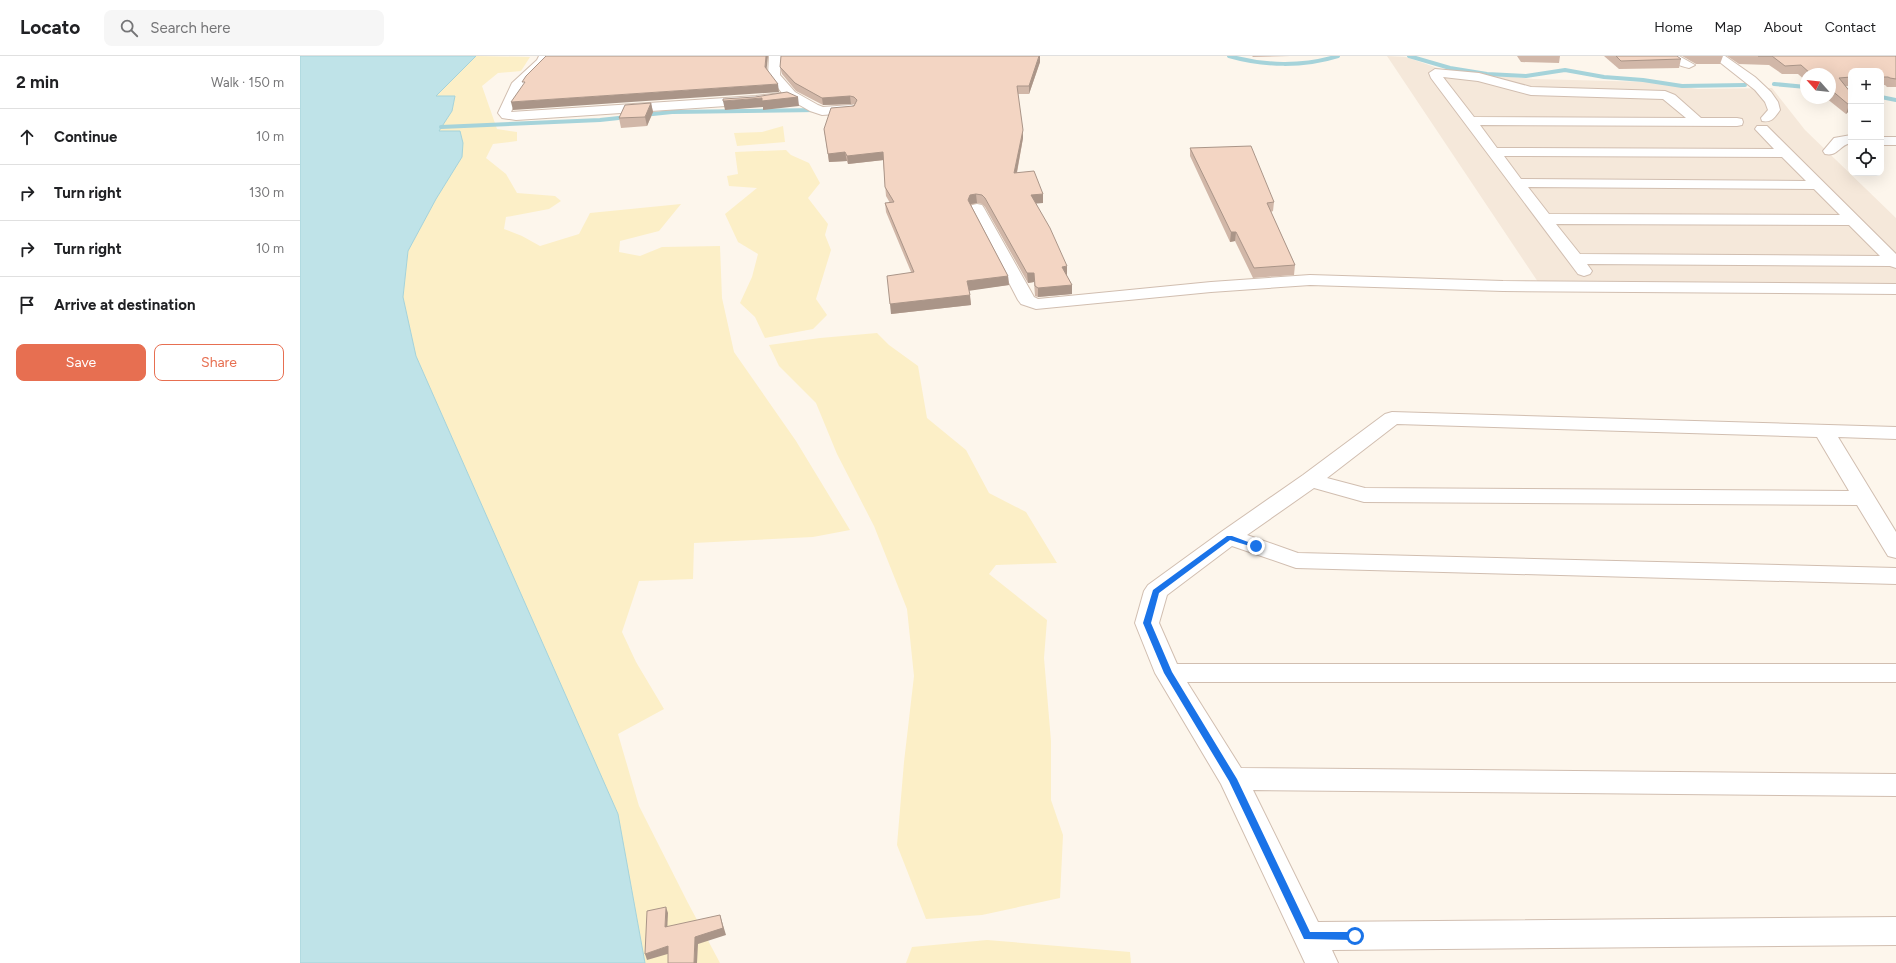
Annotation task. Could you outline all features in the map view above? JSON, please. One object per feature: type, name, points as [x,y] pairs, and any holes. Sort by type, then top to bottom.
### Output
[{"type":"street","points":[[544,56],[542,62],[516,86],[504,113],[507,115],[516,116],[756,100],[791,95]]},
{"type":"street","points":[[775,56],[774,75],[791,95],[818,110],[851,109]]},
{"type":"street","points":[[1672,56],[1678,61],[1689,65]]},
{"type":"street","points":[[1470,121],[1737,122],[1744,126],[1774,110],[1773,103],[1766,93],[1718,56]]},
{"type":"street","points":[[1698,122],[1671,98],[1665,95],[1525,95],[1479,78],[1435,73],[1579,265],[1895,262]]},
{"type":"street","points":[[650,107],[659,94]]},
{"type":"street","points":[[1737,122],[1735,120],[1736,117],[1759,119],[1787,153],[1895,262]]},
{"type":"street","points":[[1830,151],[1839,141],[1848,140]]},
{"type":"street","points":[[1884,141],[1896,141]]},
{"type":"street","points":[[1493,152],[1787,153]]},
{"type":"street","points":[[1517,183],[1819,185]]},
{"type":"street","points":[[977,208],[1026,299],[1036,304],[1211,287],[1310,280],[1503,286],[1896,289]]},
{"type":"street","points":[[1544,219],[1853,220]]},
{"type":"street","points":[[1896,433],[1392,418],[1311,480],[1229,537],[1156,591],[1147,623],[1168,673],[1233,779],[1315,950],[1896,931]]},
{"type":"street","points":[[1824,431],[1896,551]]},
{"type":"street","points":[[1311,480],[1364,495],[1864,498]]},
{"type":"street","points":[[1229,537],[1296,560],[1896,576]]},
{"type":"street","points":[[1168,673],[1896,673]]},
{"type":"street","points":[[1233,779],[1896,786]]},
{"type":"shaded area","points":[[1387,56],[1406,57],[1449,72],[1534,79],[1650,82],[1698,89],[1772,88],[1805,130],[1848,172],[1848,176],[1853,176],[1896,218],[1896,285],[1538,282]]},
{"type":"sand","points":[[476,56],[530,57],[521,71],[498,73],[482,86],[497,129],[517,132],[517,141],[493,144],[486,158],[506,174],[517,193],[555,196],[561,201],[549,209],[506,217],[504,229],[522,236],[540,246],[579,234],[590,213],[681,204],[659,231],[620,241],[619,252],[640,256],[662,247],[720,246],[722,298],[734,352],[796,441],[850,530],[813,537],[694,543],[693,579],[639,581],[622,632],[636,662],[664,709],[618,734],[639,806],[720,963],[645,963],[618,814],[416,356],[403,297],[408,251],[436,199],[462,157],[438,131],[452,111],[455,96],[435,96]]},
{"type":"sand","points":[[783,126],[785,142],[737,146],[734,133],[762,132]]},
{"type":"sand","points":[[786,150],[791,155],[809,163],[820,183],[808,198],[828,224],[825,235],[831,250],[816,299],[827,315],[813,329],[765,338],[755,317],[740,303],[752,277],[758,254],[738,242],[725,214],[757,188],[729,186],[727,176],[738,174],[735,152]]},
{"type":"sand","points":[[877,333],[889,345],[918,366],[927,418],[966,450],[989,493],[1026,512],[1057,563],[996,565],[989,574],[1047,620],[1044,658],[1051,741],[1051,800],[1063,835],[1060,898],[982,915],[926,919],[897,845],[904,762],[914,676],[907,609],[874,526],[837,454],[816,403],[779,366],[769,345],[820,338]]},
{"type":"sand","points":[[987,940],[1130,952],[1131,963],[906,963],[912,947]]},
{"type":"water","points":[[300,56],[476,56],[436,96],[455,96],[452,111],[439,131],[460,131],[463,143],[462,157],[436,199],[408,251],[403,297],[416,356],[618,814],[645,963],[300,963]]},
{"type":"building","points":[[546,56],[766,56],[765,67],[778,84],[511,102],[525,82],[522,82],[526,76]]},
{"type":"building","points":[[781,56],[1039,56],[1029,86],[1017,86],[1023,130],[1014,173],[1034,171],[1043,194],[1031,195],[1050,228],[1067,266],[1062,267],[1072,285],[1038,288],[1035,286],[1034,273],[1027,273],[985,198],[982,195],[976,194],[970,195],[968,200],[1008,276],[967,281],[970,295],[890,304],[887,276],[914,272],[885,203],[894,202],[885,187],[883,152],[847,156],[845,152],[828,154],[824,129],[831,108],[854,106],[857,100],[850,96],[822,98],[795,83],[780,67]]},
{"type":"building","points":[[1616,56],[1677,56],[1681,59],[1621,61]]},
{"type":"building","points":[[1772,56],[1896,56],[1896,79],[1884,77],[1884,68],[1848,68],[1848,77],[1839,78],[1848,89],[1848,104],[1836,94],[1836,68],[1804,68],[1801,65],[1785,66]]},
{"type":"building","points":[[787,92],[798,97],[762,101],[762,98],[723,101],[723,99],[755,97]]},
{"type":"building","points":[[651,103],[645,117],[619,118],[625,105]]},
{"type":"building","points":[[1251,146],[1274,202],[1267,203],[1295,265],[1254,268],[1236,232],[1231,232],[1190,148]]},
{"type":"building","points":[[666,907],[665,927],[720,915],[723,928],[695,937],[694,963],[668,963],[668,946],[645,954],[647,911]]},
{"type":"waterway","points":[[1229,56],[1256,62],[1284,64],[1325,60],[1338,56]]},
{"type":"waterway","points":[[1409,56],[1450,68],[1487,74],[1526,76],[1565,70],[1604,77],[1643,80],[1682,86],[1745,85]]},
{"type":"waterway","points":[[1774,84],[1800,86]]},
{"type":"waterway","points":[[1884,98],[1896,100]]},
{"type":"waterway","points":[[643,115],[672,112],[818,110]]},
{"type":"waterway","points":[[441,127],[600,120],[628,117]]},
{"type":"route","points":[[1256,546],[1229,537],[1156,591],[1147,623],[1168,673],[1233,779],[1308,936],[1355,936]]}]
